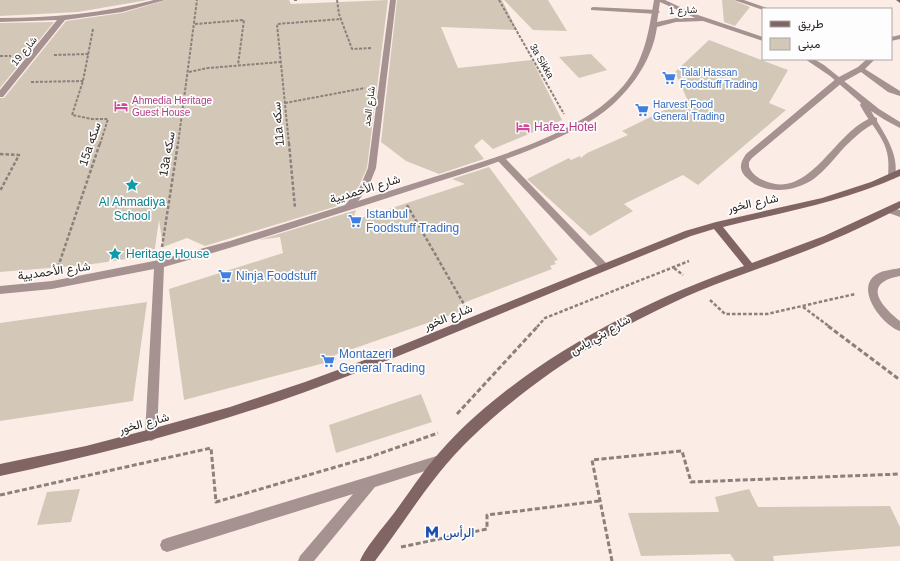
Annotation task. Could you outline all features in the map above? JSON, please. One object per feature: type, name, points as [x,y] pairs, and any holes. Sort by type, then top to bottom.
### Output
[{"type":"main road","name":"شارع الخور","points":[[0,470],[86,452],[230,412],[305,387],[473,321],[660,244],[716,225],[824,201],[871,185],[896,174]]},
{"type":"main road","name":"شارع بني ياس","points":[[367,561],[440,461],[465,434],[519,388],[572,350],[626,320],[697,287],[824,240],[900,204]]},
{"type":"main road","points":[[716,225],[750,267]]},
{"type":"street","points":[[0,20],[62,19],[116,11],[162,0]]},
{"type":"street","name":"شارع الحد","points":[[348,206],[357,198],[369,178],[392,0]]},
{"type":"street","name":"شارع الأحمديية","points":[[0,290],[52,285],[159,264],[230,245],[348,206],[501,159],[572,128],[609,104],[635,78],[649,51],[659,0]]},
{"type":"street","name":"شارع 1","points":[[659,0],[712,22],[762,39]]},
{"type":"street","points":[[737,0],[764,8]]},
{"type":"street","points":[[593,9],[657,12]]},
{"type":"street","name":"شارع 19","points":[[0,95],[62,19]]},
{"type":"street","name":"شارع 1","points":[[655,25],[685,20],[712,22]]},
{"type":"street","points":[[810,60],[840,80],[884,117],[900,125]]},
{"type":"street","points":[[870,60],[861,69],[840,80],[745,160],[744,166],[747,173],[760,183],[776,187],[795,184],[813,176],[850,136],[874,120]]},
{"type":"street","points":[[861,69],[891,90],[900,94]]},
{"type":"street","points":[[862,99],[874,120],[890,142],[894,154],[896,174]]},
{"type":"street","points":[[501,159],[604,267]]},
{"type":"street","points":[[889,210],[900,214]]},
{"type":"street","points":[[151,435],[159,264]]},
{"type":"street","points":[[900,272],[881,276],[875,282],[873,290],[874,300],[880,310],[900,326]]},
{"type":"street","points":[[167,544],[440,461]]},
{"type":"street","points":[[306,561],[371,482]]},
{"type":"path","name":"13a سكه","points":[[159,264],[189,72],[197,0]]},
{"type":"path","points":[[337,0],[341,19],[352,49],[387,47]]},
{"type":"path","name":"3a Sikka","points":[[498,0],[572,128]]},
{"type":"path","name":"15a سكه","points":[[52,285],[108,119],[92,119],[72,115],[83,81],[89,54],[93,25],[86,16]]},
{"type":"path","name":"11a سكه","points":[[296,223],[277,24],[341,19]]},
{"type":"path","points":[[195,24],[244,20],[238,65]]},
{"type":"path","points":[[34,55],[89,54]]},
{"type":"path","points":[[189,72],[208,68],[281,62]]},
{"type":"path","points":[[12,82],[83,81]]},
{"type":"path","points":[[285,103],[382,85]]},
{"type":"path","points":[[0,154],[19,154],[0,191]]},
{"type":"path","points":[[399,191],[473,321]]},
{"type":"path","points":[[455,416],[545,318],[689,262]]},
{"type":"path","points":[[674,268],[697,287],[725,314],[767,314],[873,290]]},
{"type":"path","points":[[802,306],[900,380]]},
{"type":"path","points":[[0,495],[210,448],[216,502],[370,457],[439,433]]},
{"type":"path","points":[[612,561],[592,460],[682,451],[691,482],[900,474]]},
{"type":"path","points":[[380,545],[390,549],[487,529],[487,515],[599,501]]},
{"type":"building","points":[[0,0],[148,0],[78,12],[0,16]]},
{"type":"building","points":[[166,0],[289,0],[291,4],[388,0],[367,168],[359,186],[344,204],[205,246],[187,238],[163,247],[159,220],[154,255],[86,265],[0,272],[0,98],[4,98],[66,21],[122,13]]},
{"type":"building","points":[[397,0],[502,0],[517,30],[441,27],[458,68],[532,60],[562,120],[493,149],[482,139],[474,146],[484,159],[439,174],[406,161],[381,142]]},
{"type":"building","points":[[504,0],[548,0],[567,31],[533,30]]},
{"type":"building","points":[[722,0],[733,0],[750,7],[735,26],[724,22]]},
{"type":"building","points":[[54,22],[0,88],[0,23]]},
{"type":"building","points":[[709,40],[788,70],[769,103],[786,110],[698,185],[683,175],[624,204],[633,211],[590,236],[527,179],[569,158],[571,160],[580,156],[581,158],[587,153],[628,135],[622,131],[687,99],[675,72]]},
{"type":"building","points":[[591,54],[607,70],[579,78],[559,57]]},
{"type":"building","points":[[489,167],[558,260],[554,261],[556,264],[550,266],[552,269],[458,305],[462,311],[335,355],[336,360],[184,400],[169,289],[283,253],[280,237],[259,240],[356,210],[352,221],[465,184],[452,179]]},
{"type":"building","points":[[147,302],[133,401],[0,421],[0,323]]},
{"type":"building","points":[[421,394],[432,422],[336,453],[329,425]]},
{"type":"building","points":[[80,489],[71,522],[37,525],[47,492]]},
{"type":"building","points":[[749,489],[758,507],[890,506],[900,527],[900,546],[773,556],[774,561],[735,561],[730,554],[641,556],[628,513],[719,512],[715,497]]},
{"type":"place","name":"Talal Hassan Foodstuff Trading","points":[[669,78]]},
{"type":"place","name":"Ahmedia Heritage Guest House","points":[[121,106]]},
{"type":"place","name":"Harvest Food General Trading","points":[[642,110]]},
{"type":"place","name":"Hafez Hotel","points":[[523,127]]},
{"type":"place","name":"Al Ahmadiya School","points":[[132,185]]},
{"type":"place","name":"Istanbul Foodstuff Trading","points":[[355,221]]},
{"type":"place","name":"Heritage House","points":[[115,254]]},
{"type":"place","name":"Ninja Foodstuff","points":[[225,276]]},
{"type":"place","name":"Montazeri General Trading","points":[[328,361]]},
{"type":"place","name":"الرأس","points":[[432,532]]}]
